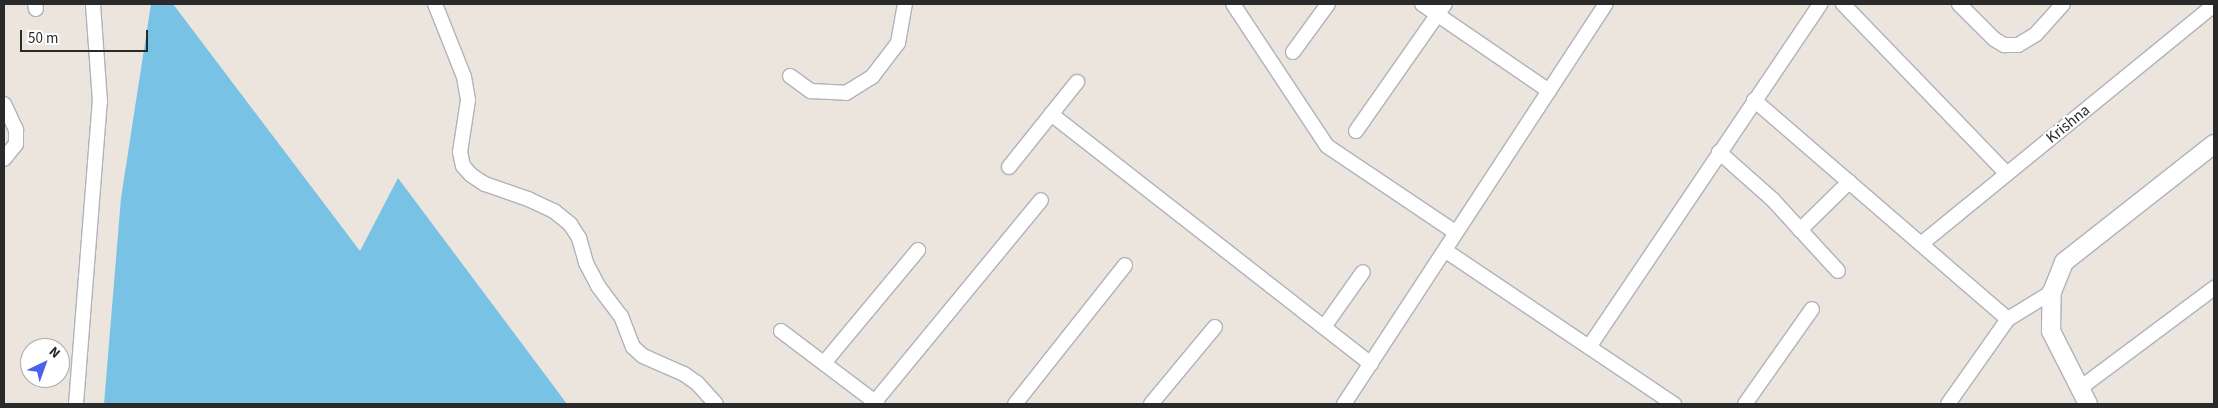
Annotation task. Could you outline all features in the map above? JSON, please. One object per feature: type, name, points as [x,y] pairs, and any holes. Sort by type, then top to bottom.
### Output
[{"type":"street","points":[[76,404],[100,102],[93,4]]},
{"type":"street","points":[[435,4],[464,77],[468,100],[460,152],[463,166],[471,175],[485,184],[554,211],[570,224],[579,238],[586,263],[598,286],[621,316],[633,347],[643,356],[684,374],[697,383],[716,404]]},
{"type":"street","points":[[790,76],[811,91],[846,92],[872,77],[898,44],[905,4]]},
{"type":"street","points":[[1233,4],[1327,146],[1455,232]]},
{"type":"street","points":[[1293,52],[1328,4]]},
{"type":"street","points":[[1422,4],[1441,9],[1548,90]]},
{"type":"street","points":[[1344,404],[1606,4]]},
{"type":"street","points":[[1589,347],[1820,4]]},
{"type":"street","points":[[1843,4],[2007,174]]},
{"type":"street","points":[[1959,4],[1994,39],[2004,45],[2018,45],[2036,34],[2063,4]]},
{"type":"street","name":"Krishna","points":[[1921,244],[2214,5]]},
{"type":"street","points":[[1356,131],[1441,9]]},
{"type":"street","points":[[1009,167],[1078,82]]},
{"type":"street","points":[[1754,100],[2008,319]]},
{"type":"street","points":[[4,104],[16,130],[16,144],[4,159]]},
{"type":"street","points":[[1051,114],[1371,364]]},
{"type":"street","points":[[2088,404],[2051,331],[2052,292],[2064,262],[2214,144]]},
{"type":"street","points":[[1720,152],[1773,200],[1838,271]]},
{"type":"street","points":[[1800,230],[1849,182]]},
{"type":"street","points":[[780,331],[875,403],[1041,200]]},
{"type":"street","points":[[824,364],[918,250]]},
{"type":"street","points":[[1446,251],[1674,404]]},
{"type":"street","points":[[1015,404],[1125,265]]},
{"type":"street","points":[[1324,327],[1363,272]]},
{"type":"street","points":[[2079,389],[2214,288]]},
{"type":"street","points":[[1948,404],[2008,319],[2052,292]]},
{"type":"street","points":[[1745,404],[1812,309]]},
{"type":"street","points":[[1151,404],[1215,327]]},
{"type":"water","points":[[151,4],[173,4],[360,251],[398,178],[567,404],[104,404],[121,198]]}]
